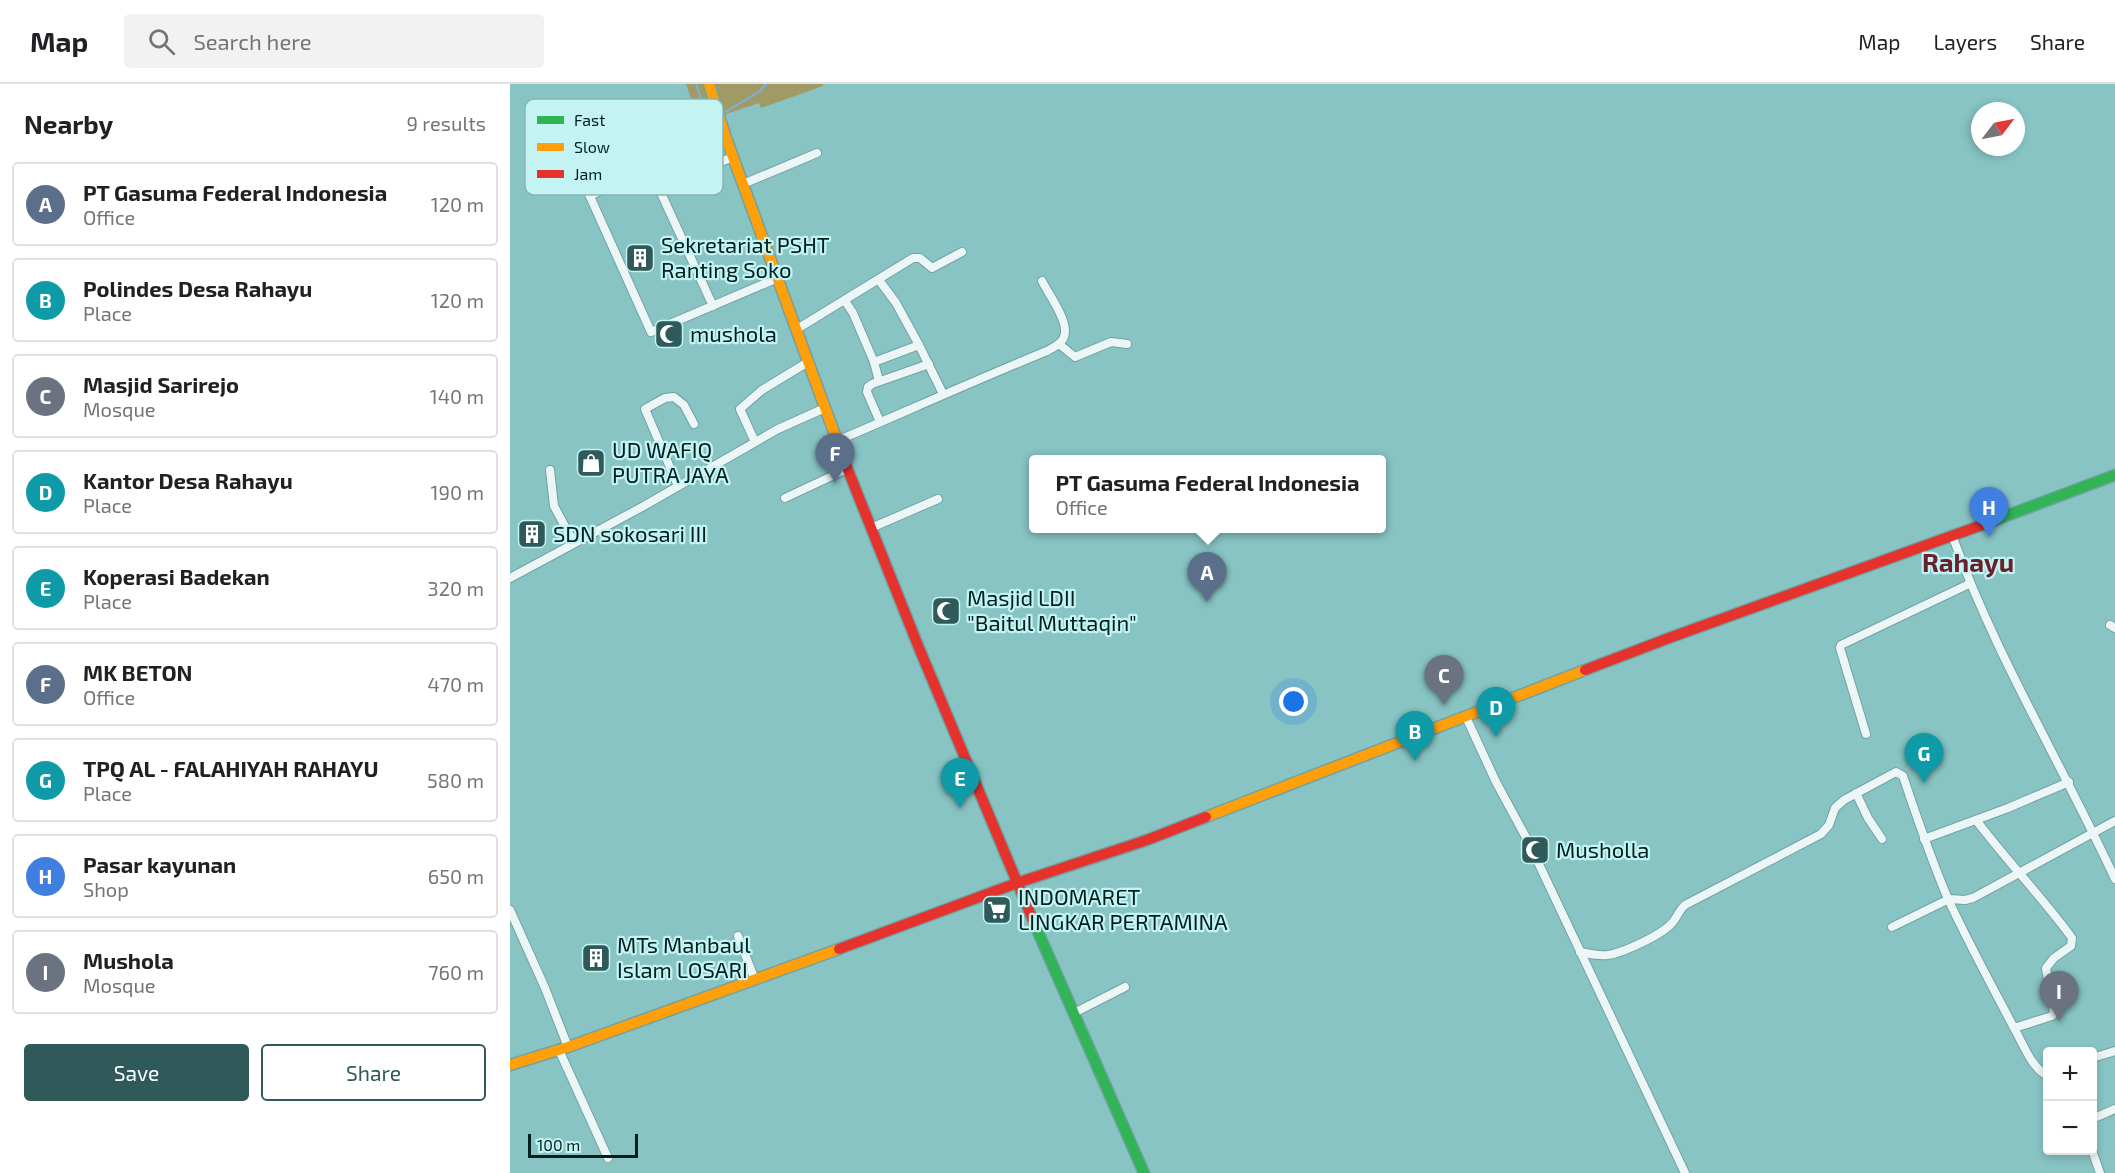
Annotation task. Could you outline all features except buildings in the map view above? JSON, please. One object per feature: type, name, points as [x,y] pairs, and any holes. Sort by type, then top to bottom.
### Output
[{"type":"street","points":[[709,84],[714,99]]},
{"type":"street","points":[[723,127],[847,469],[960,750],[1144,1173]]},
{"type":"street","points":[[743,184],[817,153]]},
{"type":"street","points":[[723,161],[733,157]]},
{"type":"street","points":[[663,195],[713,306]]},
{"type":"street","points":[[590,196],[651,332],[778,278]]},
{"type":"street","points":[[796,329],[918,257],[932,268],[962,252]]},
{"type":"street","points":[[879,280],[896,303],[943,394]]},
{"type":"street","points":[[837,441],[1059,344],[1064,339],[1066,324],[1042,281]]},
{"type":"street","points":[[845,301],[853,313],[874,362],[879,381]]},
{"type":"street","points":[[1059,344],[1074,357],[1111,342],[1126,344]]},
{"type":"street","points":[[874,362],[919,345]]},
{"type":"street","points":[[755,442],[740,409],[762,390],[808,362]]},
{"type":"street","points":[[880,422],[867,392],[868,387],[928,364]]},
{"type":"street","points":[[678,486],[645,409],[665,398],[674,397],[684,405],[694,424]]},
{"type":"street","points":[[510,578],[778,429],[825,408]]},
{"type":"street","points":[[785,498],[847,469]]},
{"type":"street","points":[[550,470],[554,506],[574,543]]},
{"type":"street","points":[[510,1065],[564,1049],[1017,883],[1147,840],[1669,638],[2115,475]]},
{"type":"street","points":[[872,528],[938,499]]},
{"type":"street","points":[[1952,535],[1970,584],[2018,688],[2069,782],[2115,879]]},
{"type":"street","points":[[1866,734],[1841,645],[1970,584]]},
{"type":"street","points":[[1466,717],[1496,782],[1528,841],[1685,1173]]},
{"type":"street","points":[[1580,952],[1610,955],[1661,932],[1672,923],[1685,905],[1821,834],[1829,825],[1835,808],[1856,793],[1896,772],[1901,774],[1948,899],[2014,1028],[2029,1055],[2043,1073]]},
{"type":"street","points":[[1924,839],[2069,782]]},
{"type":"street","points":[[1856,793],[1868,818],[1882,839]]},
{"type":"street","points":[[1976,820],[2050,908],[2073,940],[2071,946],[2054,958],[2046,968],[2053,1015],[2014,1028]]},
{"type":"street","points":[[1892,927],[1948,899],[1973,898],[2115,821]]},
{"type":"street","points":[[510,910],[545,988],[564,1049],[608,1158]]},
{"type":"street","points":[[738,936],[755,980]]},
{"type":"street","points":[[1074,1012],[1125,987]]},
{"type":"street","points":[[2097,1056],[2115,1051]]},
{"type":"street","points":[[2097,1117],[2113,1112]]},
{"type":"street","points":[[2094,1155],[2100,1173]]},
{"type":"shaded area","points":[[686,84],[705,84],[710,99],[691,99]]},
{"type":"shaded area","points":[[713,84],[823,84],[823,86],[761,108],[759,103],[723,115],[723,99],[718,99]]},
{"type":"waterway","points":[[696,84],[701,99]]},
{"type":"waterway","points":[[723,113],[760,91],[766,84]]},
{"type":"traffic: fast","points":[[1982,525],[2115,475]]},
{"type":"traffic: fast","points":[[1035,925],[1144,1173]]},
{"type":"traffic: slow","points":[[709,84],[714,99]]},
{"type":"traffic: slow","points":[[723,128],[846,465]]},
{"type":"traffic: slow","points":[[1206,817],[1585,670]]},
{"type":"traffic: slow","points":[[510,1065],[568,1047],[839,949]]},
{"type":"traffic: jam","points":[[846,465],[919,648],[1035,925]]},
{"type":"traffic: jam","points":[[1585,670],[1982,525]]},
{"type":"traffic: jam","points":[[839,949],[1017,883],[1147,840],[1206,817]]},
{"type":"place","name":"Sekretariat PSHT Ranting Soko","points":[[640,258]]},
{"type":"place","name":"mushola","points":[[669,334]]},
{"type":"place","name":"UD WAFIQ PUTRA JAYA","points":[[591,463]]},
{"type":"place","name":"MK BETON","points":[[835,483]]},
{"type":"place","name":"SDN sokosari III","points":[[532,534]]},
{"type":"place","name":"Pasar kayunan","points":[[1989,537]]},
{"type":"place","name":"PT Gasuma Federal Indonesia","points":[[1207,602]]},
{"type":"place","name":"Masjid LDII \"Baitul Muttaqin\"","points":[[946,611]]},
{"type":"place","name":"Masjid Sarirejo","points":[[1444,705]]},
{"type":"place","name":"Kantor Desa Rahayu","points":[[1496,737]]},
{"type":"place","name":"Polindes Desa Rahayu","points":[[1415,761]]},
{"type":"place","name":"TPQ AL - FALAHIYAH RAHAYU","points":[[1924,783]]},
{"type":"place","name":"Koperasi Badekan","points":[[960,808]]},
{"type":"place","name":"Musholla","points":[[1535,850]]},
{"type":"place","name":"INDOMARET LINGKAR PERTAMINA","points":[[997,910]]},
{"type":"place","name":"MTs Manbaul Islam LOSARI","points":[[596,958]]},
{"type":"place","name":"Mushola","points":[[2059,1021]]},
{"type":"district","name":"Rahayu","points":[[1968,563]]}]
